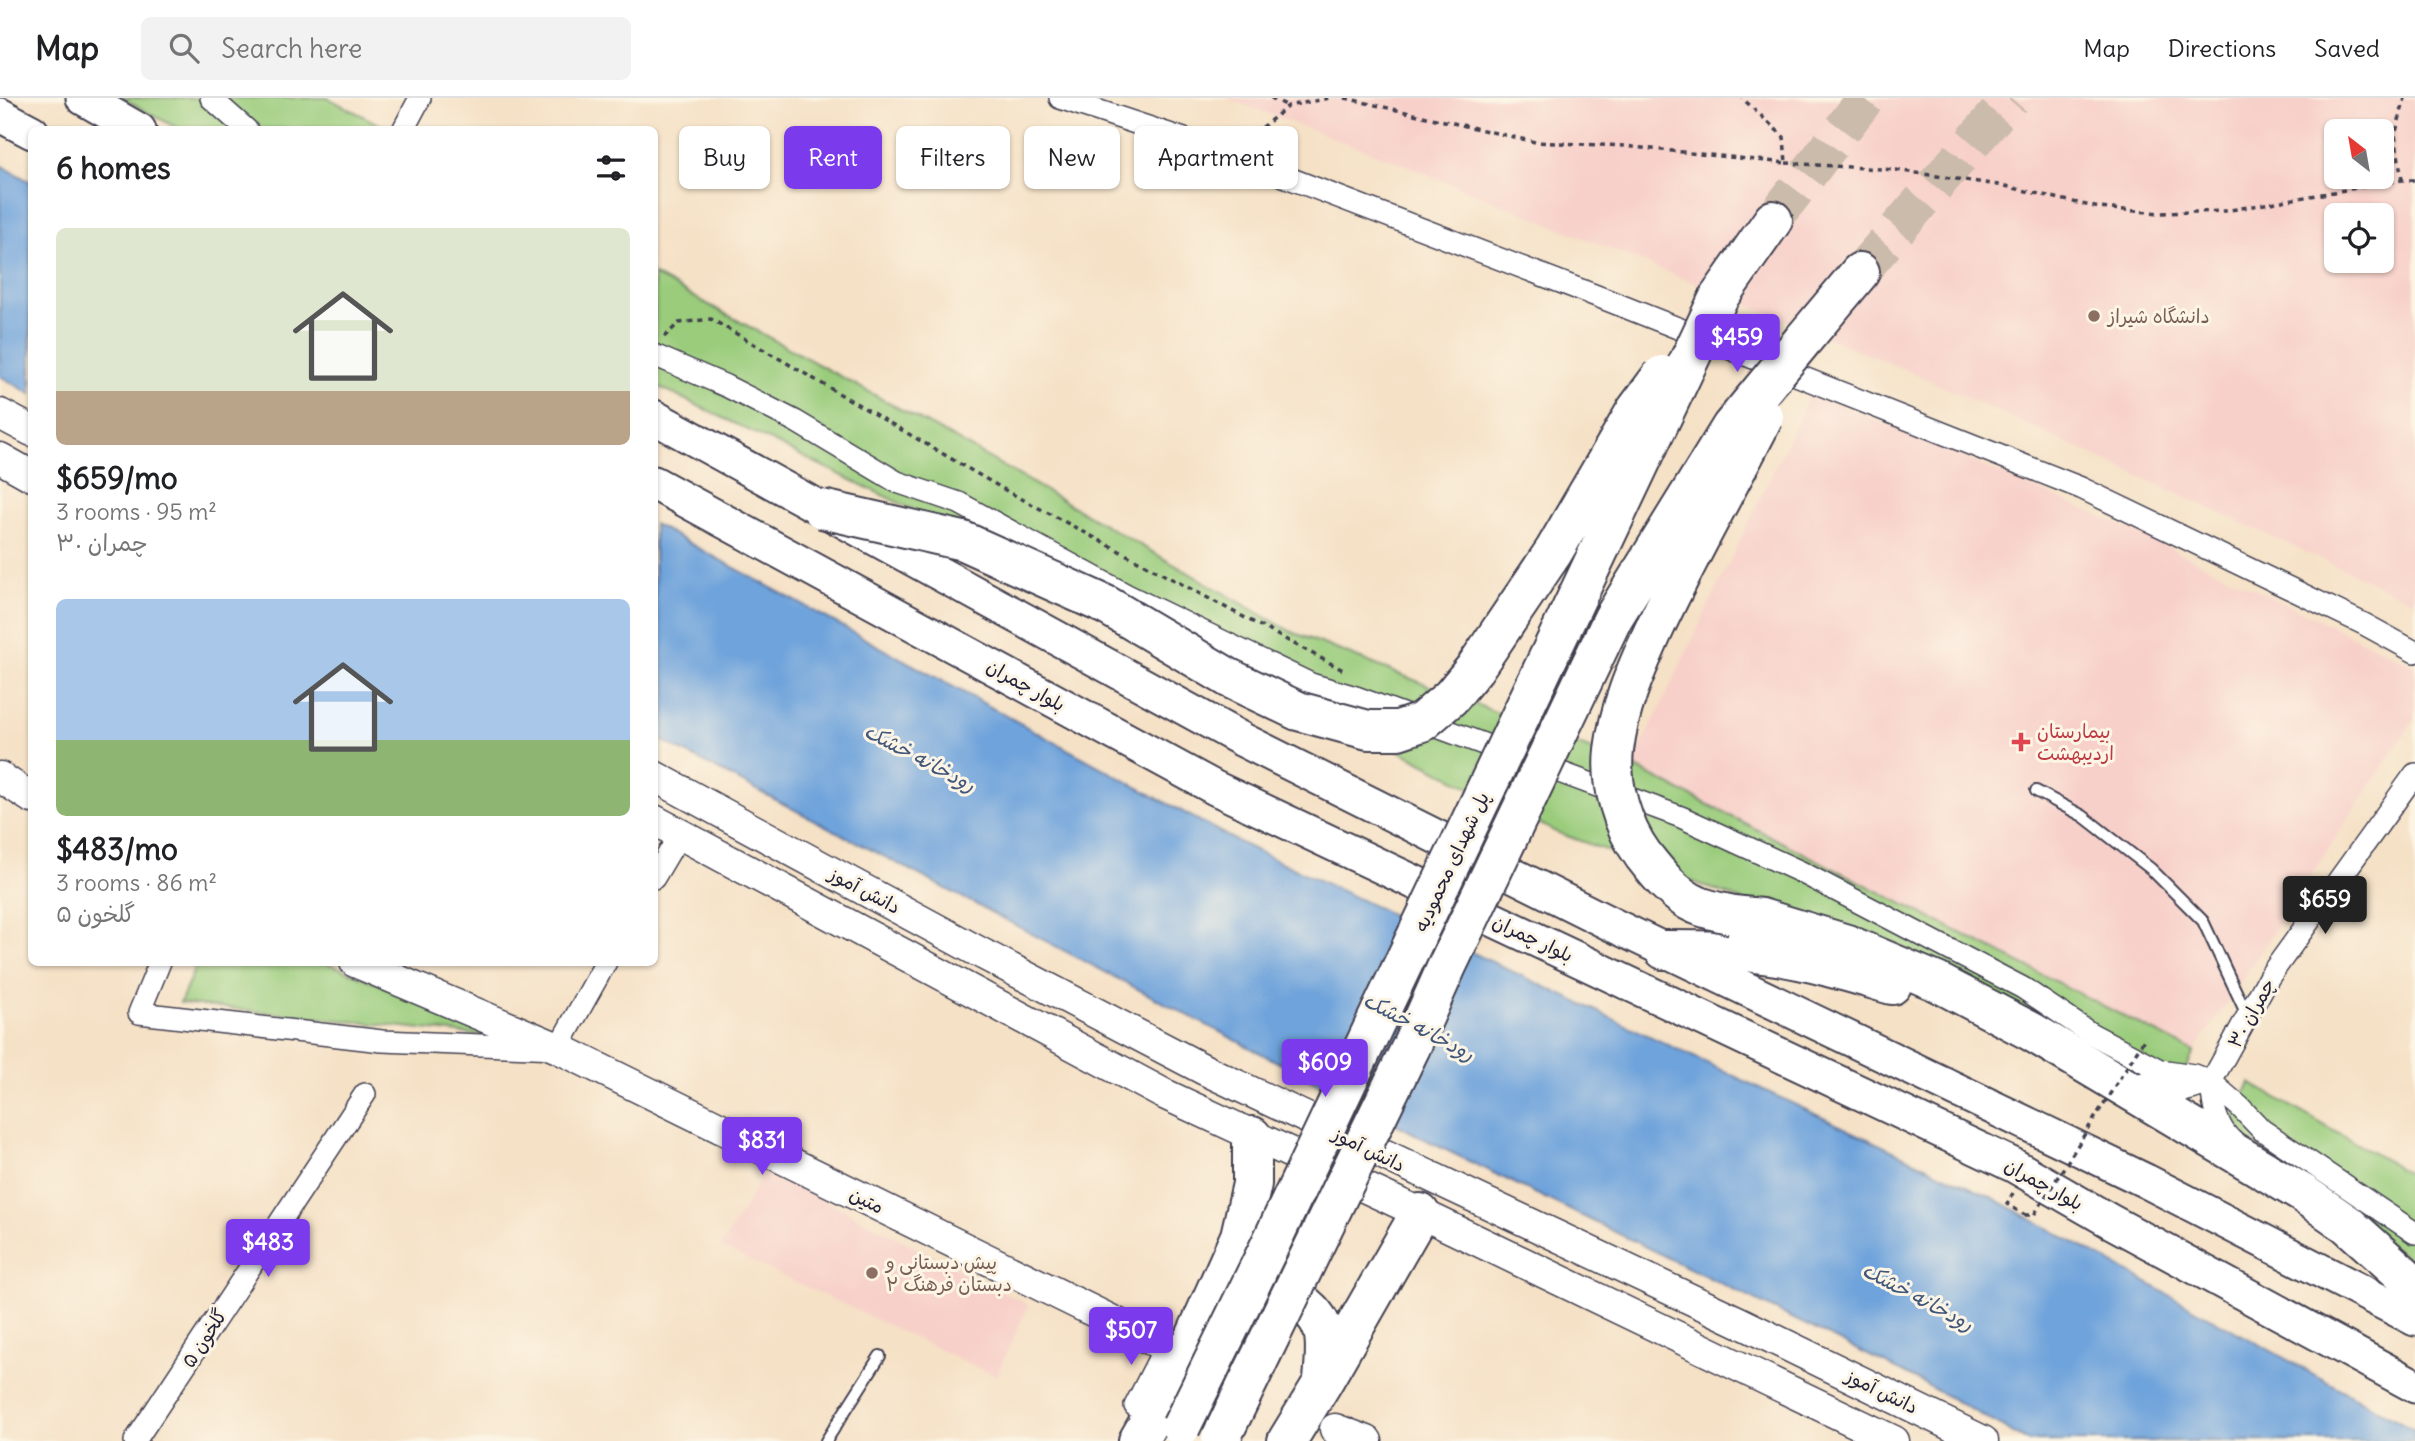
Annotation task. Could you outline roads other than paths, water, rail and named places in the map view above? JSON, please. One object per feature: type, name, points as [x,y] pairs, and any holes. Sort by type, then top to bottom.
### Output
[{"type":"highway","points":[[822,509],[963,541],[1106,605],[1229,678],[1298,710],[1368,730],[1398,730],[1422,722],[1451,697],[1475,668],[1555,551],[1636,410],[1773,220]]},
{"type":"highway","points":[[1220,1440],[1411,1047],[1613,618],[1731,427],[1860,272]]},
{"type":"highway","name":"پل شهدای محمودیه","points":[[1178,1434],[1719,297]]},
{"type":"highway","points":[[1803,341],[1722,499],[1673,587],[1621,710],[1614,751],[1618,798],[1626,823],[1642,853],[1663,880],[1695,905],[1733,915],[1761,918],[1847,944],[1937,982],[2032,1032],[2302,1193],[2347,1224],[2415,1285]]},
{"type":"highway","points":[[1664,950],[1729,950],[1778,956],[1825,966],[1931,996],[1986,1007]]},
{"type":"highway","points":[[1137,1424],[1183,1345],[1240,1236],[1252,1184],[1252,1136]]},
{"type":"highway","points":[[1287,1441],[1420,1213]]},
{"type":"highway","points":[[1183,1345],[1228,1301],[1261,1291],[1281,1291],[1311,1308],[1322,1326],[1326,1347],[1323,1382]]},
{"type":"main road","points":[[83,98],[132,126]]},
{"type":"main road","points":[[0,115],[28,130]]},
{"type":"main road","points":[[0,414],[28,429]]},
{"type":"main road","points":[[658,419],[1243,740],[1664,950],[2134,1175],[2415,1319]]},
{"type":"main road","points":[[0,458],[28,474]]},
{"type":"main road","name":"بلوار چمران","points":[[658,485],[1215,788],[2013,1165],[2110,1221],[2415,1386]]},
{"type":"main road","points":[[0,778],[28,796]]},
{"type":"main road","name":"دانش آموز","points":[[658,778],[979,953],[1205,1070],[1737,1321],[1983,1441]]},
{"type":"main road","name":"دانش آموز","points":[[667,827],[1162,1093],[1420,1213],[1894,1441]]},
{"type":"main road","name":"متین","points":[[364,966],[558,1048],[1183,1345]]},
{"type":"main road","points":[[1335,1429],[1367,1441]]},
{"type":"street","points":[[211,98],[242,126]]},
{"type":"street","points":[[405,126],[420,98]]},
{"type":"street","points":[[1059,98],[1237,158],[1607,300],[2081,488],[2364,624],[2415,652]]},
{"type":"street","points":[[659,346],[726,386],[795,421],[897,482],[959,503],[1127,595],[1311,684],[1356,697],[1681,817],[1801,872],[2023,988],[2090,1033],[2160,1070],[2194,1075],[2211,1082],[2262,1130],[2415,1233]]},
{"type":"street","name":"۳۰ چمران","points":[[2211,1082],[2269,977],[2415,774]]},
{"type":"street","points":[[658,862],[667,827]]},
{"type":"street","points":[[158,966],[139,1013],[382,1041],[558,1048],[605,966]]},
{"type":"street","points":[[2032,1032],[2093,1062],[2160,1090],[2187,1092],[2211,1082]]},
{"type":"street","points":[[2211,1082],[2213,1108],[2222,1131],[2302,1193]]},
{"type":"street","name":"۵ گلخون","points":[[135,1441],[365,1094]]},
{"type":"lane","points":[[2036,791],[2083,816],[2151,869],[2203,921],[2248,1018]]},
{"type":"lane","points":[[826,1441],[880,1356]]},
{"type":"water","points":[[0,165],[28,180],[28,392],[0,376]]},
{"type":"water","name":"رودخانه خشک","points":[[658,526],[1240,843],[1993,1198],[2415,1430],[2415,1441],[2028,1441],[1903,1372],[1442,1148],[658,739]]},
{"type":"tunnel","points":[[1773,220],[1866,98]]},
{"type":"tunnel","points":[[1860,272],[2011,98]]},
{"type":"place","name":"دانشگاه شیراز","points":[[2094,316]]},
{"type":"place","name":"بیمارستان اردیبهشت","points":[[2021,742]]},
{"type":"place","name":"پیش دبستانی و دبستان فرهنگ ۲","points":[[872,1273]]}]
